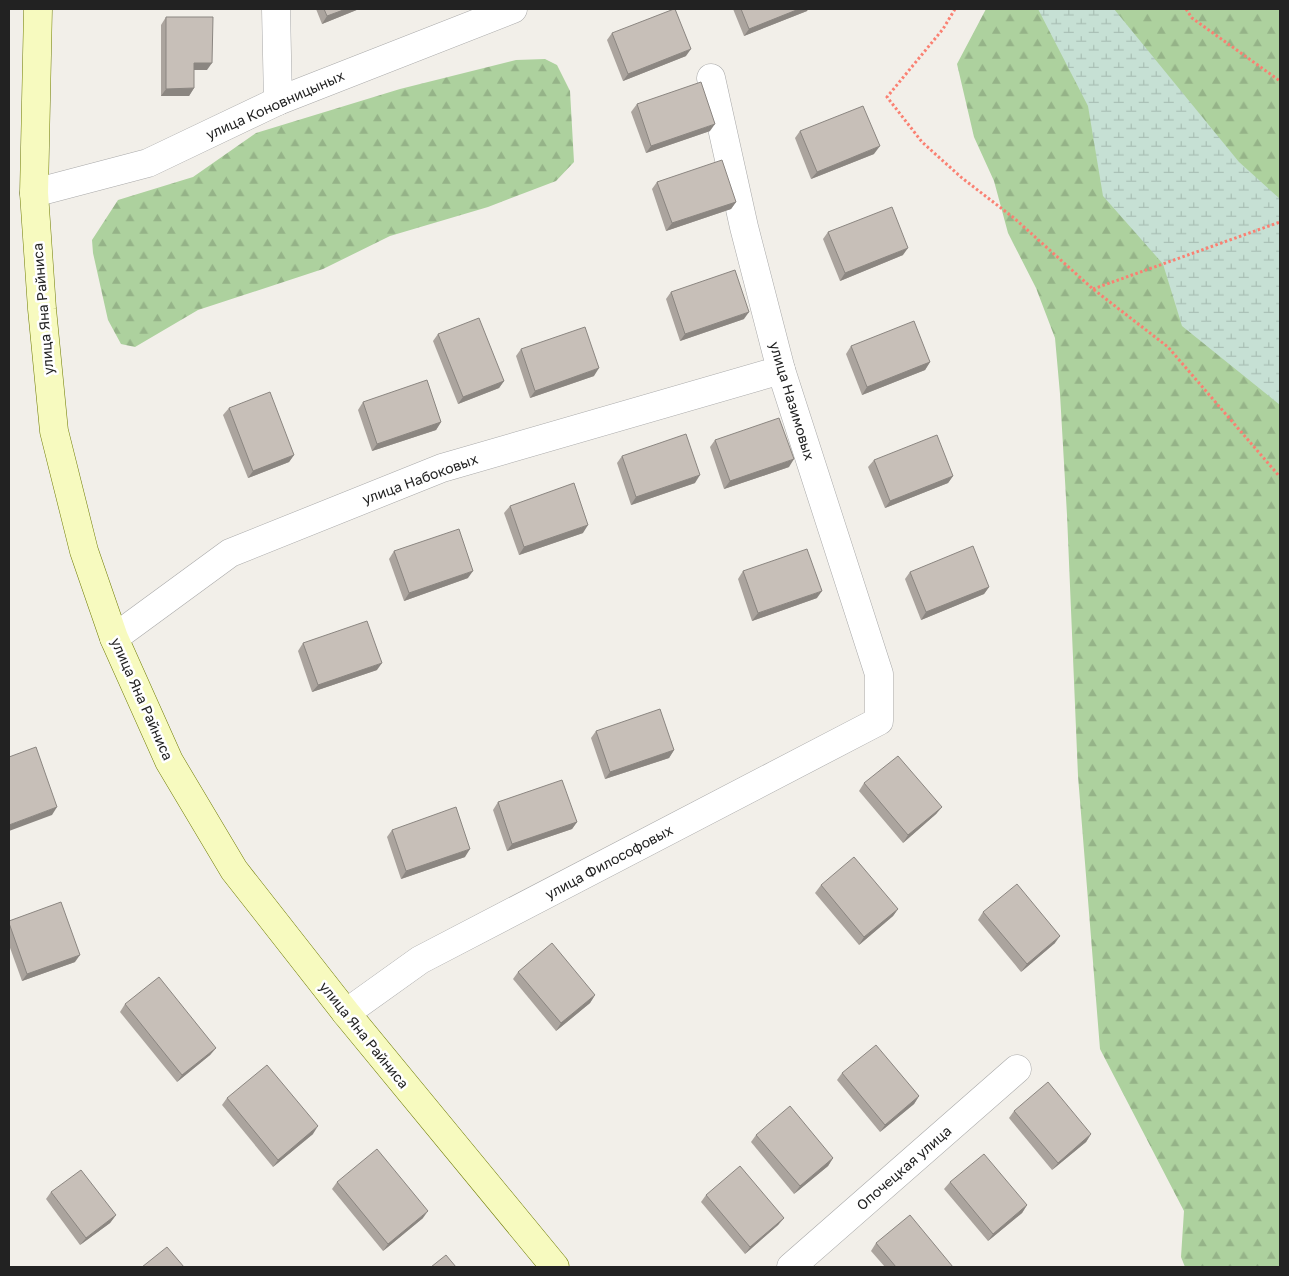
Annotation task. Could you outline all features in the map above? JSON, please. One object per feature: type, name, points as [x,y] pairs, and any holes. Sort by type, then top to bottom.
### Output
[{"type":"street","name":"улица Яна Райниса","points":[[38,9],[34,193],[42,309],[54,431],[84,551],[114,638],[169,761],[234,870],[346,1013],[555,1267]]},
{"type":"street","points":[[276,9],[278,101]]},
{"type":"street","name":"улица Коновницыных","points":[[34,193],[148,163],[278,101],[514,9]]},
{"type":"street","name":"улица Назимовых","points":[[711,78],[744,227],[781,370],[879,674],[879,720]]},
{"type":"street","name":"улица Набоковых","points":[[114,638],[230,553],[442,468],[781,370]]},
{"type":"street","name":"улица Философовых","points":[[346,1013],[420,960],[879,720]]},
{"type":"street","name":"Опочецкая улица","points":[[791,1267],[1017,1069]]},
{"type":"path","points":[[956,9],[943,29],[887,97],[922,142],[962,178],[1014,218],[1094,289],[1168,347],[1280,477]]},
{"type":"path","points":[[1186,9],[1192,18],[1280,81]]},
{"type":"path","points":[[1094,289],[1280,222]]},
{"type":"green space","points":[[986,9],[1280,9],[1280,1267],[1185,1267],[1181,1257],[1184,1211],[1100,1049],[1078,776],[1067,515],[1055,338],[1036,288],[1008,233],[994,181],[974,137],[957,64]]},
{"type":"green space","points":[[1038,9],[1114,9],[1239,162],[1280,199],[1280,405],[1182,326],[1163,264],[1103,196],[1088,106]]},
{"type":"green space","points":[[545,59],[557,65],[570,91],[574,162],[556,181],[488,207],[390,236],[323,269],[198,310],[135,347],[121,344],[108,320],[93,253],[92,240],[118,200],[193,177],[256,133],[400,89],[516,60]]},
{"type":"building","points":[[324,9],[346,9],[327,16]]},
{"type":"building","points":[[675,9],[691,49],[628,74],[612,33]]},
{"type":"building","points":[[741,9],[799,9],[749,29]]},
{"type":"building","points":[[166,17],[213,17],[212,63],[194,63],[194,88],[166,89]]},
{"type":"building","points":[[701,82],[715,124],[651,146],[637,104]]},
{"type":"building","points":[[863,106],[880,146],[817,172],[800,131]]},
{"type":"building","points":[[722,160],[736,202],[672,223],[657,182]]},
{"type":"building","points":[[892,207],[908,248],[845,273],[828,232]]},
{"type":"building","points":[[735,270],[749,312],[685,334],[671,292]]},
{"type":"building","points":[[479,318],[504,381],[463,397],[438,334]]},
{"type":"building","points":[[914,321],[930,362],[867,387],[851,346]]},
{"type":"building","points":[[585,327],[599,368],[535,391],[521,349]]},
{"type":"building","points":[[427,380],[441,422],[377,444],[363,402]]},
{"type":"building","points":[[270,392],[294,455],[253,471],[229,408]]},
{"type":"building","points":[[779,418],[794,459],[730,481],[715,440]]},
{"type":"building","points":[[686,434],[700,475],[636,497],[622,456]]},
{"type":"building","points":[[937,435],[953,476],[890,501],[874,460]]},
{"type":"building","points":[[574,483],[588,525],[524,547],[510,506]]},
{"type":"building","points":[[459,529],[473,571],[409,593],[394,551]]},
{"type":"building","points":[[973,546],[989,587],[926,612],[910,572]]},
{"type":"building","points":[[807,549],[822,591],[758,613],[743,571]]},
{"type":"building","points":[[367,621],[382,663],[318,685],[303,643]]},
{"type":"building","points":[[660,709],[674,750],[610,772],[596,731]]},
{"type":"building","points":[[36,747],[57,807],[9,825],[9,757]]},
{"type":"building","points":[[898,756],[942,807],[908,835],[864,783]]},
{"type":"building","points":[[562,780],[577,822],[512,844],[498,802]]},
{"type":"building","points":[[456,807],[470,849],[406,871],[392,830]]},
{"type":"building","points":[[854,857],[898,909],[864,937],[821,885]]},
{"type":"building","points":[[1017,884],[1060,936],[1027,964],[983,912]]},
{"type":"building","points":[[61,902],[80,955],[27,974],[9,921]]},
{"type":"building","points":[[552,943],[595,995],[561,1023],[518,972]]},
{"type":"building","points":[[159,977],[216,1048],[182,1075],[125,1004]]},
{"type":"building","points":[[876,1045],[919,1096],[885,1125],[842,1073]]},
{"type":"building","points":[[267,1065],[318,1126],[278,1160],[227,1098]]},
{"type":"building","points":[[1048,1082],[1091,1134],[1058,1163],[1014,1111]]},
{"type":"building","points":[[790,1106],[833,1158],[800,1186],[756,1135]]},
{"type":"building","points":[[377,1149],[428,1211],[388,1244],[337,1182]]},
{"type":"building","points":[[984,1154],[1027,1205],[993,1234],[950,1182]]},
{"type":"building","points":[[740,1166],[784,1218],[750,1247],[706,1195]]},
{"type":"building","points":[[81,1170],[116,1215],[86,1238],[51,1192]]},
{"type":"building","points":[[910,1215],[953,1267],[896,1267],[876,1243]]},
{"type":"building","points":[[167,1247],[184,1267],[142,1267]]},
{"type":"building","points":[[446,1255],[456,1267],[431,1267]]}]
